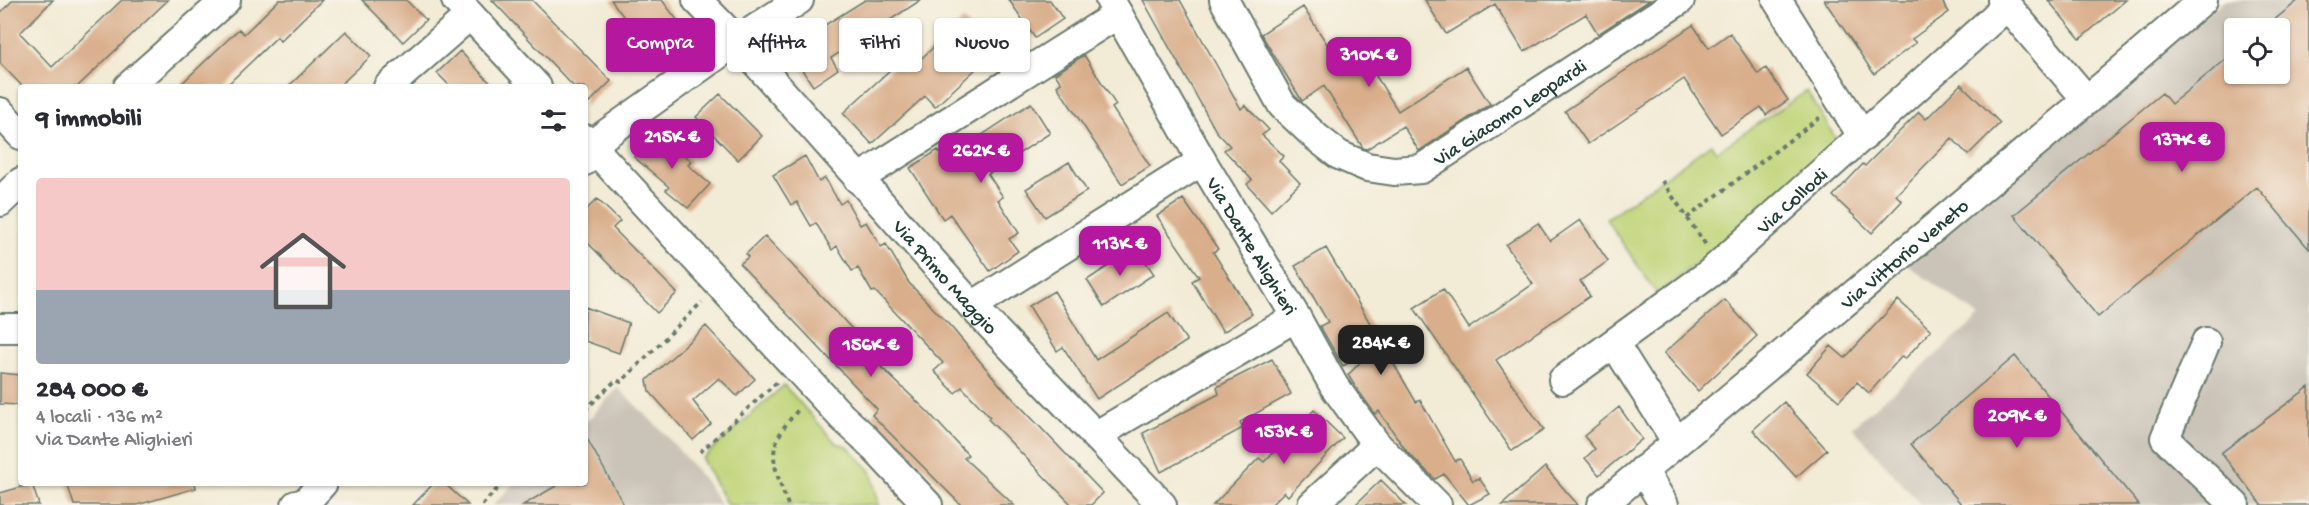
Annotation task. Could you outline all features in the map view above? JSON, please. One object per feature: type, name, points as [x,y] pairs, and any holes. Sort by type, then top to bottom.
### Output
[{"type":"street","points":[[131,84],[226,0]]},
{"type":"street","name":"Via Primo Maggio","points":[[697,0],[727,31]]},
{"type":"street","points":[[772,18],[800,0]]},
{"type":"street","name":"Via Giacomo Leopardi","points":[[1224,0],[1282,105],[1339,155],[1367,167],[1394,171],[1421,169],[1680,0]]},
{"type":"street","points":[[1777,0],[1863,137]]},
{"type":"street","name":"Via Vittorio Veneto","points":[[1602,505],[2087,100],[2203,0]]},
{"type":"street","points":[[2004,3],[2087,100]]},
{"type":"street","name":"Via Collodi","points":[[1563,380],[1710,273],[1863,137],[2004,3]]},
{"type":"street","points":[[391,84],[463,7],[534,84]]},
{"type":"street","points":[[858,179],[1114,7]]},
{"type":"street","name":"Via Dante Alighieri","points":[[1114,7],[1334,386],[1377,445],[1437,505]]},
{"type":"street","points":[[727,48],[602,137],[589,150],[928,505]]},
{"type":"street","name":"Via Primo Maggio","points":[[764,72],[972,306],[1162,505]]},
{"type":"street","points":[[0,112],[18,132]]},
{"type":"street","points":[[972,306],[1202,161]]},
{"type":"street","points":[[0,202],[18,185]]},
{"type":"street","points":[[1095,436],[1296,317]]},
{"type":"street","points":[[0,328],[18,328]]},
{"type":"street","points":[[2206,342],[2165,438],[2235,505]]},
{"type":"street","points":[[1614,343],[1676,441]]},
{"type":"street","points":[[1312,505],[1377,445]]},
{"type":"street","points":[[1643,470],[1664,505]]},
{"type":"street","points":[[296,505],[305,503],[320,486]]},
{"type":"path","points":[[1687,218],[1822,116]]},
{"type":"path","points":[[1662,181],[1710,252]]},
{"type":"path","points":[[588,407],[615,380],[621,382],[720,285]]},
{"type":"path","points":[[700,452],[794,366]]},
{"type":"path","points":[[788,505],[779,480],[774,446],[781,429],[818,391]]},
{"type":"path","points":[[482,505],[500,486]]},
{"type":"shaded area","points":[[2224,0],[2309,0],[2309,505],[1921,505],[1852,427],[1980,317],[1906,264]]},
{"type":"shaded area","points":[[618,388],[665,434],[707,483],[720,505],[493,505],[512,486],[588,486],[588,420]]},
{"type":"green space","points":[[1807,91],[1841,147],[1657,294],[1606,219],[1711,144],[1716,152]]},
{"type":"green space","points":[[784,385],[836,443],[847,446],[871,471],[879,505],[727,505],[702,459]]},
{"type":"building","points":[[13,0],[53,0],[20,33],[52,67],[122,0],[168,0],[80,84],[20,84],[0,63],[0,13]]},
{"type":"building","points":[[279,0],[322,0],[280,41],[277,37],[228,84],[181,84],[239,29],[244,34]]},
{"type":"building","points":[[362,0],[406,0],[426,20],[403,42]]},
{"type":"building","points":[[492,0],[532,0],[611,81],[588,104],[588,84],[571,84]]},
{"type":"building","points":[[611,0],[662,0],[676,18],[625,18]]},
{"type":"building","points":[[865,0],[921,0],[893,18],[839,18],[839,53],[831,58],[838,69],[813,86],[803,72],[827,72],[827,24]]},
{"type":"building","points":[[1009,0],[1050,0],[1063,19],[1035,38],[1030,31],[1030,18],[1021,18]]},
{"type":"building","points":[[1143,0],[1180,0],[1241,109],[1245,105],[1269,130],[1262,135],[1284,156],[1279,161],[1300,183],[1271,211],[1247,184],[1252,180],[1224,150],[1230,146],[1216,131]]},
{"type":"building","points":[[1425,0],[1650,0],[1598,34],[1586,14],[1524,52],[1495,4],[1446,34]]},
{"type":"building","points":[[1824,0],[1941,0],[1949,12],[1912,39],[1916,43],[1874,74]]},
{"type":"building","points":[[2048,0],[2126,0],[2080,39]]},
{"type":"building","points":[[2299,0],[2309,0],[2309,249],[2257,187],[2098,317],[2014,215],[2162,93],[2171,104],[2224,61],[2224,84],[2290,84],[2290,18],[2276,18]]},
{"type":"building","points":[[1303,7],[1344,70],[1364,57],[1398,111],[1466,67],[1490,104],[1419,151],[1403,126],[1367,149],[1363,148],[1324,86],[1302,101],[1261,34]]},
{"type":"building","points":[[1693,25],[1709,48],[1730,33],[1758,74],[1766,68],[1788,100],[1766,115],[1761,107],[1721,134],[1684,79],[1588,144],[1565,111]]},
{"type":"building","points":[[346,31],[371,56],[341,84],[291,84]]},
{"type":"building","points":[[934,47],[934,72],[973,72],[935,107],[925,96],[872,144],[843,113],[888,72],[922,72],[922,58]]},
{"type":"building","points":[[460,51],[491,84],[448,84],[437,73]]},
{"type":"building","points":[[1084,55],[1116,105],[1112,108],[1150,166],[1122,184],[1057,86],[1061,83],[1055,74]]},
{"type":"building","points":[[1961,84],[2000,123],[1968,155],[1952,138],[1896,195],[1902,201],[1872,233],[1833,196],[1863,164],[1865,166],[1919,112],[1926,119]]},
{"type":"building","points":[[720,94],[762,136],[738,160],[696,117]]},
{"type":"building","points":[[1031,103],[1050,133],[988,174],[1003,197],[998,200],[1019,233],[1009,239],[1018,251],[990,271],[950,214],[943,219],[910,168],[938,150],[944,160]]},
{"type":"building","points":[[656,132],[691,161],[688,165],[710,184],[688,208],[666,190],[669,187],[634,157]]},
{"type":"building","points":[[805,156],[819,182],[825,178],[840,204],[846,200],[860,225],[866,222],[881,247],[886,244],[909,283],[952,328],[1000,385],[1103,493],[1091,505],[1072,505],[988,419],[990,417],[962,387],[955,393],[934,371],[943,363],[875,291],[872,292],[858,268],[852,271],[837,246],[832,250],[816,223],[811,226],[797,202],[791,205],[773,175]]},
{"type":"building","points":[[1069,162],[1087,191],[1045,217],[1026,189]]},
{"type":"building","points":[[597,199],[620,221],[613,228],[677,293],[657,313],[588,243],[588,208]]},
{"type":"building","points":[[1183,199],[1218,249],[1213,252],[1252,314],[1223,332],[1192,281],[1199,277],[1157,216]]},
{"type":"building","points":[[1580,220],[1608,261],[1580,281],[1590,296],[1496,360],[1544,430],[1512,451],[1414,308],[1443,289],[1469,328],[1533,284],[1506,245],[1538,223],[1550,241]]},
{"type":"building","points":[[765,236],[882,361],[878,364],[929,413],[968,455],[964,458],[1014,505],[961,505],[872,415],[877,409],[740,264],[748,257],[746,254]]},
{"type":"building","points":[[1136,248],[1154,274],[1104,307],[1087,280]]},
{"type":"building","points":[[1326,248],[1416,402],[1420,400],[1455,461],[1460,459],[1473,481],[1479,478],[1490,494],[1469,505],[1444,474],[1435,479],[1407,452],[1379,411],[1375,414],[1355,386],[1348,375],[1373,349],[1343,366],[1320,326],[1328,322],[1295,266]]},
{"type":"building","points":[[1054,291],[1096,360],[1168,313],[1187,341],[1097,399],[1063,347],[1057,351],[1029,306]]},
{"type":"building","points":[[1725,300],[1757,336],[1698,391],[1664,353]]},
{"type":"building","points":[[1898,300],[1931,330],[1905,359],[1902,356],[1869,393],[1857,382],[1839,401],[1807,373],[1831,346],[1845,358]]},
{"type":"building","points":[[588,308],[629,323],[619,353],[588,342]]},
{"type":"building","points":[[706,326],[755,379],[737,396],[719,378],[693,401],[711,424],[693,440],[649,391],[647,380]]},
{"type":"building","points":[[2015,356],[2139,505],[1962,505],[1911,444]]},
{"type":"building","points":[[1272,359],[1291,394],[1240,422],[1243,428],[1161,472],[1143,433],[1219,394],[1217,387]]},
{"type":"building","points":[[0,373],[18,375],[18,405],[0,404]]},
{"type":"building","points":[[2309,387],[2309,505],[2262,505],[2221,453]]},
{"type":"building","points":[[1784,402],[1827,450],[1796,477],[1753,430]]},
{"type":"building","points":[[1619,407],[1642,439],[1599,475],[1585,458],[1595,449],[1584,436]]},
{"type":"building","points":[[1314,410],[1343,438],[1288,496],[1284,492],[1271,505],[1213,505],[1259,458],[1264,462]]},
{"type":"building","points":[[588,440],[624,505],[523,505],[556,486],[588,486]]},
{"type":"building","points":[[1545,467],[1578,505],[1502,505]]},
{"type":"building","points":[[1381,480],[1406,505],[1355,505]]},
{"type":"building","points":[[33,486],[39,505],[0,505],[0,493]]},
{"type":"building","points":[[68,486],[196,486],[196,488],[137,505],[74,505]]},
{"type":"building","points":[[431,486],[447,486],[468,505],[413,505]]}]
